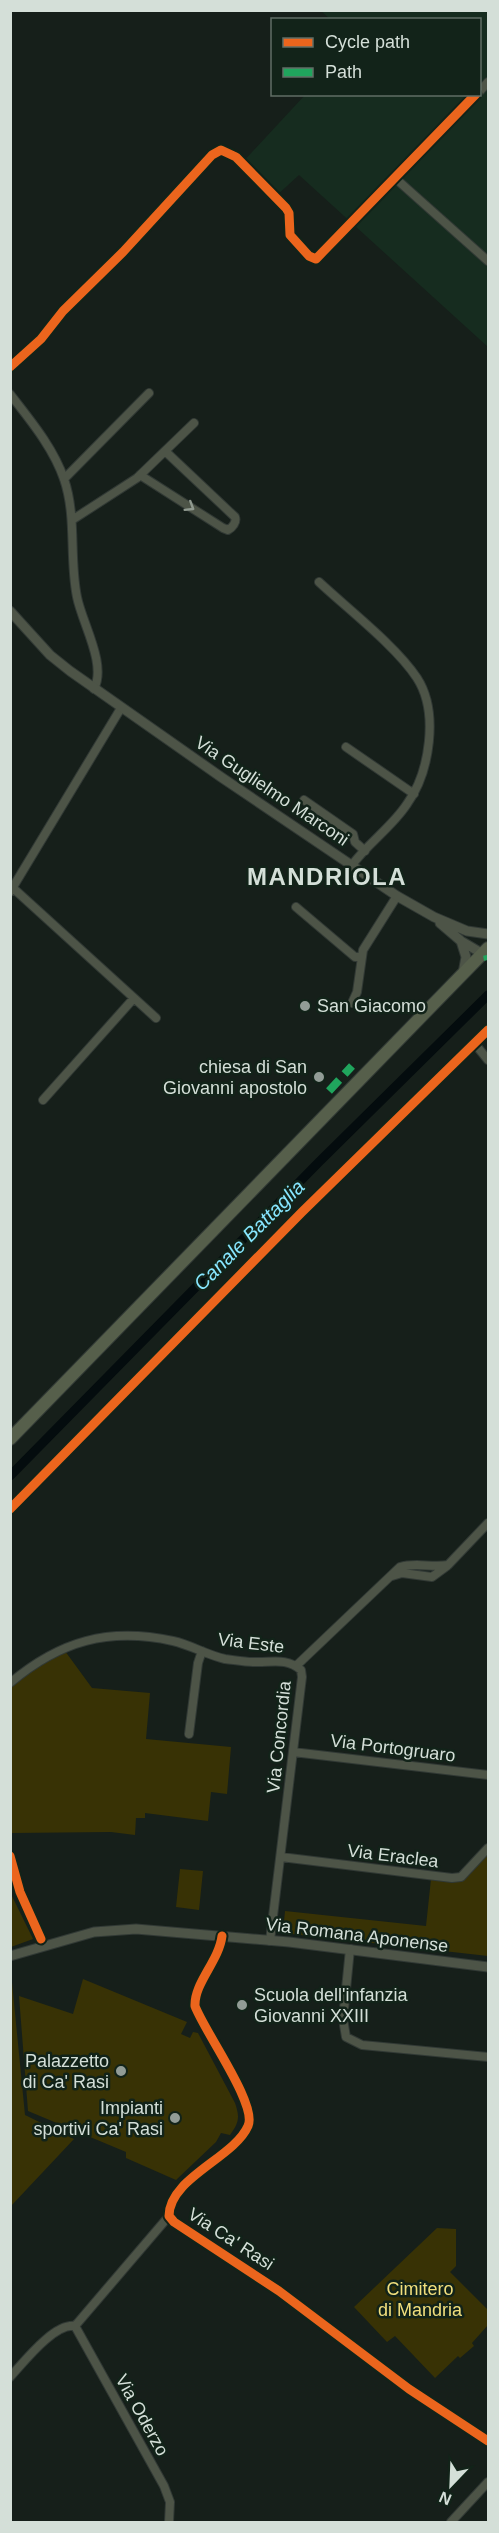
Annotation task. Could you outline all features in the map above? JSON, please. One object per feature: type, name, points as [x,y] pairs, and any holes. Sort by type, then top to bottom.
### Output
[{"type":"main road","points":[[10,1439],[486,951]]},
{"type":"street","points":[[10,367],[40,339],[63,311],[123,252],[213,155],[221,150],[236,157],[286,208],[289,213],[290,235],[309,256],[316,259],[474,96]]},
{"type":"street","points":[[395,178],[489,261]]},
{"type":"street","points":[[64,479],[149,393]]},
{"type":"street","points":[[10,394],[40,433],[64,479],[72,520],[73,569],[77,596],[99,673],[94,689]]},
{"type":"street","points":[[72,520],[140,476],[194,423]]},
{"type":"street","points":[[140,476],[224,528],[228,530],[231,528],[235,517],[165,451]]},
{"type":"street","points":[[319,582],[406,663],[418,680],[427,705],[429,730],[424,770],[414,794],[406,806],[352,865]]},
{"type":"street","name":"Via Guglielmo Marconi","points":[[10,611],[50,655],[94,689],[397,896],[434,918],[467,931],[489,934]]},
{"type":"street","points":[[122,708],[12,890],[156,1018]]},
{"type":"street","points":[[346,747],[414,794]]},
{"type":"street","points":[[304,800],[353,834],[355,842],[365,851]]},
{"type":"street","points":[[352,1003],[357,992],[365,944],[390,910],[397,896]]},
{"type":"street","points":[[296,907],[355,957],[362,957]]},
{"type":"street","name":"Via Guglielmo Marconi","points":[[434,918],[461,941],[486,951]]},
{"type":"street","name":"Via Guglielmo Marconi","points":[[467,931],[486,951]]},
{"type":"street","points":[[461,941],[466,957],[463,973]]},
{"type":"street","points":[[43,1100],[134,998]]},
{"type":"street","points":[[489,1030],[475,1044],[489,1060]]},
{"type":"street","points":[[390,1577],[402,1574],[432,1577],[438,1575],[489,1523]]},
{"type":"street","name":"Via Concordia","points":[[270,1941],[302,1677],[301,1670],[296,1666],[400,1567],[407,1564],[439,1567],[448,1565]]},
{"type":"street","name":"Via Este","points":[[10,1683],[53,1652],[91,1638],[129,1635],[176,1642],[222,1658],[251,1662],[284,1660],[296,1666]]},
{"type":"street","name":"Via Este","points":[[189,1734],[198,1663],[202,1651]]},
{"type":"street","name":"Via Portogruaro","points":[[293,1752],[489,1775]]},
{"type":"street","name":"Via Eraclea","points":[[281,1857],[452,1878],[462,1877],[489,1848]]},
{"type":"street","name":"Via Romana Aponense","points":[[10,1956],[51,1943],[112,1930],[136,1929],[350,1949],[489,1967]]},
{"type":"street","name":"Via Ca' Rasi","points":[[222,1936],[220,1948],[197,1994],[195,2006],[242,2093],[249,2109],[249,2123],[240,2136],[177,2193],[169,2209],[169,2216],[174,2223],[279,2291],[409,2390],[489,2440]]},
{"type":"street","points":[[350,1949],[343,2019],[346,2037],[362,2045],[489,2057]]},
{"type":"street","points":[[10,2377],[36,2349],[58,2331],[70,2325],[75,2326],[169,2216]]},
{"type":"street","name":"Via Oderzo","points":[[75,2326],[164,2486],[170,2502],[169,2523]]},
{"type":"street","points":[[451,2523],[489,2482]]},
{"type":"shaded area","points":[[321,11],[488,11],[488,347],[299,175],[275,197],[240,165],[304,96],[481,96],[481,18],[329,18]]},
{"type":"green space","points":[[65,1651],[92,1688],[150,1693],[146,1739],[231,1747],[227,1794],[211,1792],[208,1821],[145,1813],[145,1818],[136,1818],[135,1835],[111,1832],[11,1833],[10,1687],[33,1668]]},
{"type":"green space","points":[[488,1853],[488,1956],[283,1933],[285,1911],[426,1926],[431,1879],[462,1880]]},
{"type":"green space","points":[[180,1869],[203,1871],[199,1910],[176,1907]]},
{"type":"green space","points":[[10,1892],[33,1939],[11,1947],[10,1947]]},
{"type":"green space","points":[[11,1972],[25,2115],[74,2139],[11,2206]]},
{"type":"green space","name":"Palazzetto di Ca' Rasi","points":[[83,1979],[187,2022],[181,2034],[190,2038],[193,2032],[198,2033],[235,2103],[238,2120],[230,2135],[221,2133],[216,2142],[176,2180],[126,2158],[126,2152],[28,2111],[19,1996],[73,2014]]},
{"type":"green space","name":"Cimitero di Mandria","points":[[437,2228],[456,2229],[456,2266],[450,2272],[488,2310],[488,2325],[472,2343],[474,2346],[460,2358],[458,2356],[435,2378],[395,2336],[387,2342],[354,2307]]},
{"type":"waterway","name":"Canale Battaglia","points":[[10,1476],[319,1162],[488,995]]},
{"type":"marked path","points":[[487,955],[488,960]]},
{"type":"marked path","points":[[329,1091],[352,1066]]},
{"type":"cycle path","points":[[10,367],[41,339],[63,311],[123,252],[212,155],[221,150],[236,157],[286,208],[289,213],[290,235],[309,256],[316,259],[474,96]]},
{"type":"cycle path","points":[[10,1509],[302,1212],[488,1030]]},
{"type":"cycle path","points":[[10,1856],[20,1892],[41,1939]]},
{"type":"cycle path","points":[[222,1936],[216,1954],[198,1989],[195,2006],[238,2085],[249,2116],[248,2126],[230,2148],[179,2190],[172,2203],[169,2216],[174,2222],[279,2291],[409,2389],[488,2441]]},
{"type":"place","name":"San Giacomo","points":[[305,1006]]},
{"type":"place","name":"chiesa di San Giovanni apostolo","points":[[319,1077]]},
{"type":"place","name":"Scuola dell'infanzia Giovanni XXIII","points":[[242,2005]]},
{"type":"place","name":"Palazzetto di Ca' Rasi","points":[[121,2071]]},
{"type":"place","name":"Impianti sportivi Ca' Rasi","points":[[175,2118]]},
{"type":"district","name":"MANDRIOLA","points":[[327,877]]}]
